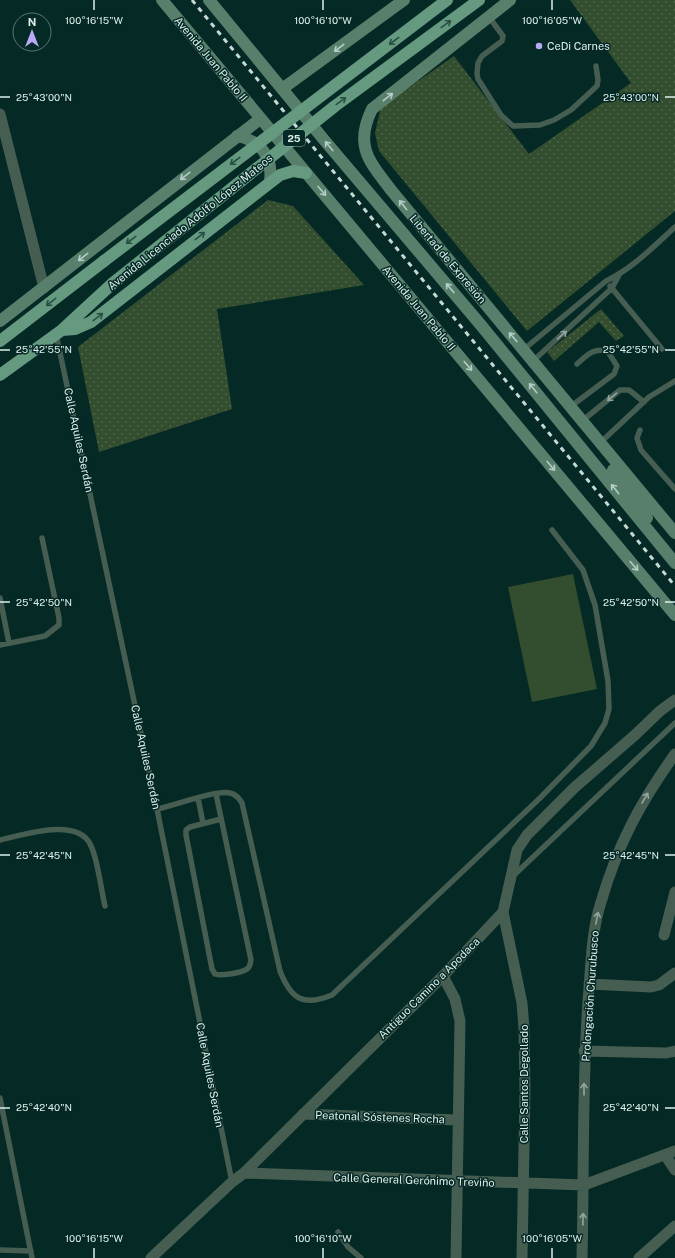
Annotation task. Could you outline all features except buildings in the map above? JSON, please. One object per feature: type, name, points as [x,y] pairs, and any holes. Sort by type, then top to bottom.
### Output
[{"type":"main road","name":"Avenida Juan Pablo II","points":[[162,0],[675,615]]},
{"type":"main road","points":[[209,0],[480,324],[675,563]]},
{"type":"main road","points":[[282,89],[404,0]]},
{"type":"main road","name":"Avenida Licenciado Adolfo López Mateos","points":[[0,341],[447,0]]},
{"type":"main road","name":"Avenida Licenciado Adolfo López Mateos","points":[[0,375],[59,332],[113,283],[335,106],[479,0]]},
{"type":"main road","name":"Libertad de Expresión","points":[[510,0],[372,109],[365,125],[363,143],[369,162],[570,408],[601,442],[675,533]]},
{"type":"main road","points":[[0,321],[260,119]]},
{"type":"main road","points":[[237,136],[247,138],[257,143],[264,151],[269,160],[271,171],[270,181]]},
{"type":"main road","points":[[59,332],[74,329],[91,322],[270,181],[287,172],[306,172]]},
{"type":"main road","points":[[480,324],[554,388]]},
{"type":"main road","points":[[601,442],[602,454],[649,521],[658,542]]},
{"type":"street","points":[[0,114],[44,288]]},
{"type":"street","points":[[503,912],[517,850],[527,835],[574,788],[635,735],[660,711],[675,700]]},
{"type":"street","name":"Prolongación Churubusco","points":[[582,1258],[584,1185],[584,1051],[589,984],[597,916],[617,854],[626,832],[642,802],[675,754]]},
{"type":"street","points":[[664,935],[675,892]]},
{"type":"street","name":"Antiguo Camino a Apodaca","points":[[151,1258],[232,1182],[244,1173],[443,976],[503,912]]},
{"type":"street","name":"Calle Santos Degollado","points":[[503,912],[522,1003],[524,1028],[522,1258]]},
{"type":"street","points":[[589,984],[651,987],[659,985],[675,973]]},
{"type":"street","points":[[443,976],[455,999],[460,1022],[457,1120],[456,1258]]},
{"type":"street","points":[[584,1051],[666,1053],[675,1051]]},
{"type":"street","name":"Peatonal Sóstenes Rocha","points":[[303,1114],[457,1120]]},
{"type":"street","points":[[584,1185],[670,1153],[675,1170]]},
{"type":"street","name":"Calle General Gerónimo Treviño","points":[[244,1173],[584,1185]]},
{"type":"street","points":[[639,1258],[675,1226]]},
{"type":"lane","points":[[489,17],[503,36],[502,41],[478,63],[478,79],[501,115],[513,126],[545,124],[571,110],[597,86],[598,80],[596,66]]},
{"type":"lane","points":[[523,350],[606,281],[619,275],[675,227]]},
{"type":"lane","points":[[533,361],[612,288],[619,275]]},
{"type":"lane","points":[[606,281],[662,349]]},
{"type":"lane","name":"Calle Aquiles Serdán","points":[[59,332],[232,1182]]},
{"type":"lane","points":[[570,408],[614,374],[618,366],[608,352],[600,349],[594,351],[577,364]]},
{"type":"lane","points":[[601,442],[644,402],[675,381]]},
{"type":"lane","points":[[582,421],[620,390],[629,390],[644,402]]},
{"type":"lane","points":[[640,430],[637,438],[641,450],[675,488]]},
{"type":"lane","points":[[157,809],[216,794],[230,793],[236,795],[242,803],[284,983],[300,999],[312,1002],[332,995],[540,798],[591,746],[605,723],[609,708],[608,681],[595,605],[583,570],[552,530]]},
{"type":"lane","points":[[0,645],[44,636],[58,625],[59,618],[42,538]]},
{"type":"lane","points":[[0,598],[9,643]]},
{"type":"lane","points":[[510,879],[675,722]]},
{"type":"lane","points":[[216,794],[251,960],[247,969],[221,976],[215,974],[212,969],[186,835],[186,830],[190,827],[221,819]]},
{"type":"lane","points":[[198,798],[203,823]]},
{"type":"lane","points":[[0,840],[54,829],[72,831],[80,834],[92,846],[105,906]]},
{"type":"lane","points":[[0,1098],[32,1258]]},
{"type":"lane","points":[[338,1232],[348,1246],[361,1258]]},
{"type":"lane","points":[[0,1250],[31,1251]]},
{"type":"green space","points":[[570,0],[675,0],[675,211],[527,331],[379,151],[375,133],[381,107],[454,56],[529,154],[631,83]]},
{"type":"green space","points":[[268,200],[293,206],[364,285],[217,309],[232,409],[99,452],[78,347]]},
{"type":"green space","points":[[601,309],[624,336],[616,341],[599,322],[554,361],[547,352]]},
{"type":"green space","points":[[573,574],[597,689],[532,702],[508,587]]},
{"type":"railway","points":[[192,0],[675,586]]},
{"type":"place","name":"CeDi Carnes","points":[[539,46]]}]
